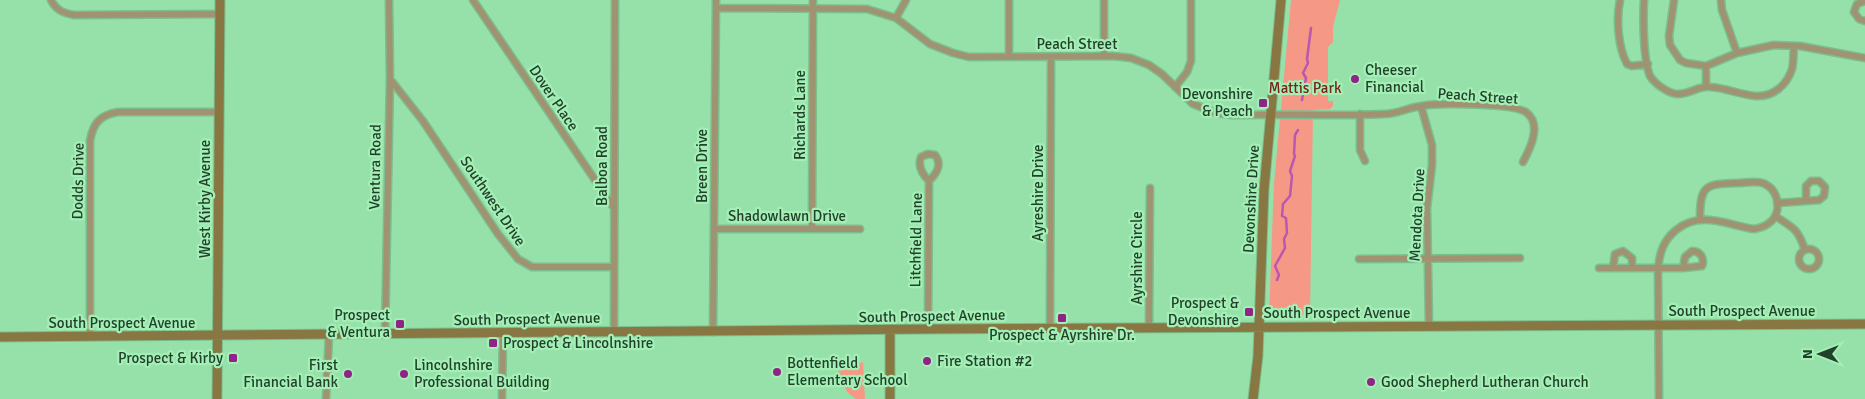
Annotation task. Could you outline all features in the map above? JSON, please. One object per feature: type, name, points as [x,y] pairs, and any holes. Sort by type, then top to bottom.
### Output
[{"type":"main road","name":"West Kirby Avenue","points":[[217,399],[220,0]]},
{"type":"main road","name":"Devonshire Drive","points":[[1253,399],[1258,356],[1262,215],[1281,0]]},
{"type":"main road","name":"South Prospect Avenue","points":[[0,337],[1050,328],[1865,324]]},
{"type":"main road","points":[[890,330],[890,399]]},
{"type":"street","points":[[51,0],[61,12],[74,15],[220,14]]},
{"type":"street","name":"Ventura Road","points":[[385,334],[390,79],[389,0]]},
{"type":"street","name":"Dover Place","points":[[473,0],[614,209]]},
{"type":"street","name":"Balboa Road","points":[[614,332],[615,0]]},
{"type":"street","name":"Breen Drive","points":[[713,332],[716,0]]},
{"type":"street","name":"Richards Lane","points":[[812,229],[813,0]]},
{"type":"street","points":[[896,18],[906,0]]},
{"type":"street","points":[[1009,0],[1009,57]]},
{"type":"street","points":[[1104,0],[1104,56]]},
{"type":"street","points":[[1175,87],[1187,72],[1191,61],[1191,0]]},
{"type":"street","points":[[1620,0],[1619,30],[1624,58],[1627,64],[1632,66],[1648,64]]},
{"type":"street","points":[[1644,0],[1643,29],[1651,77],[1663,89],[1676,94],[1691,93],[1706,86],[1755,96],[1768,96],[1780,88],[1786,81],[1792,68],[1794,46]]},
{"type":"street","points":[[1674,0],[1669,36],[1670,45],[1680,60],[1686,63],[1706,66],[1738,53],[1774,45],[1828,50],[1865,58]]},
{"type":"street","points":[[1721,0],[1722,10],[1738,53]]},
{"type":"street","points":[[1865,1],[1857,4],[1854,12],[1859,20],[1865,21]]},
{"type":"street","name":"Peach Street","points":[[716,8],[867,9],[896,18],[930,44],[969,57],[1122,56],[1140,61],[1155,69],[1193,104],[1216,114],[1387,114],[1420,106],[1453,103],[1523,110],[1532,118],[1533,123],[1531,147],[1523,162]]},
{"type":"street","name":"Ayreshire Drive","points":[[1050,328],[1051,57]]},
{"type":"street","points":[[1706,66],[1706,86]]},
{"type":"street","name":"Southwest Drive","points":[[390,79],[423,121],[498,234],[518,259],[532,266],[613,267]]},
{"type":"street","name":"Mendota Drive","points":[[1420,106],[1430,135],[1432,151],[1427,208],[1429,326]]},
{"type":"street","name":"Dodds Drive","points":[[90,336],[90,141],[94,125],[103,116],[118,112],[219,112]]},
{"type":"street","points":[[1360,114],[1360,150],[1365,161]]},
{"type":"street","name":"Litchfield Lane","points":[[928,329],[929,182]]},
{"type":"street","points":[[1659,399],[1658,268],[1662,246],[1670,235],[1682,225],[1700,219],[1720,221],[1754,229],[1769,223],[1775,216],[1777,203],[1773,192],[1766,184],[1760,182],[1717,183],[1709,187],[1701,196],[1700,219]]},
{"type":"street","name":"Ayrshire Circle","points":[[1149,328],[1150,188]]},
{"type":"street","points":[[1777,203],[1806,201]]},
{"type":"street","points":[[1775,216],[1796,230],[1805,250]]},
{"type":"street","name":"Shadowlawn Drive","points":[[714,229],[860,229]]},
{"type":"street","points":[[1612,268],[1615,254],[1623,251],[1632,258],[1632,268]]},
{"type":"street","points":[[1359,260],[1520,258]]},
{"type":"street","points":[[1599,268],[1683,268]]},
{"type":"street","points":[[502,399],[503,334]]},
{"type":"street","points":[[326,399],[328,335]]},
{"type":"green space","name":"Mattis Park","points":[[1291,0],[1340,0],[1333,27],[1333,42],[1328,47],[1328,101],[1333,101],[1333,106],[1330,109],[1313,110],[1310,315],[1270,316],[1274,183]]},
{"type":"green space","points":[[863,362],[865,399],[856,399],[847,392],[844,384],[837,384],[837,372]]},
{"type":"waterway","points":[[1302,100],[1306,78],[1303,73],[1308,63],[1311,28]]},
{"type":"waterway","points":[[1277,280],[1279,275],[1275,266],[1285,248],[1284,239],[1287,233],[1286,218],[1282,216],[1283,204],[1290,196],[1292,176],[1290,171],[1295,156],[1295,135],[1298,130]]},
{"type":"place","name":"Cheeser Financial","points":[[1355,79]]},
{"type":"place","name":"Devonshire & Peach","points":[[1263,103]]},
{"type":"place","name":"Prospect & Devonshire","points":[[1249,312]]},
{"type":"place","name":"Prospect & Ayrshire Dr.","points":[[1062,318]]},
{"type":"place","name":"Prospect & Ventura","points":[[400,324]]},
{"type":"place","name":"Prospect & Lincolnshire","points":[[493,343]]},
{"type":"place","name":"Prospect & Kirby","points":[[233,358]]},
{"type":"place","name":"Fire Station #2","points":[[927,361]]},
{"type":"place","name":"Bottenfield Elementary School","points":[[777,372]]},
{"type":"place","name":"First Financial Bank","points":[[348,374]]},
{"type":"place","name":"Lincolnshire Professional Building","points":[[404,374]]},
{"type":"place","name":"Good Shepherd Lutheran Church","points":[[1371,382]]}]
